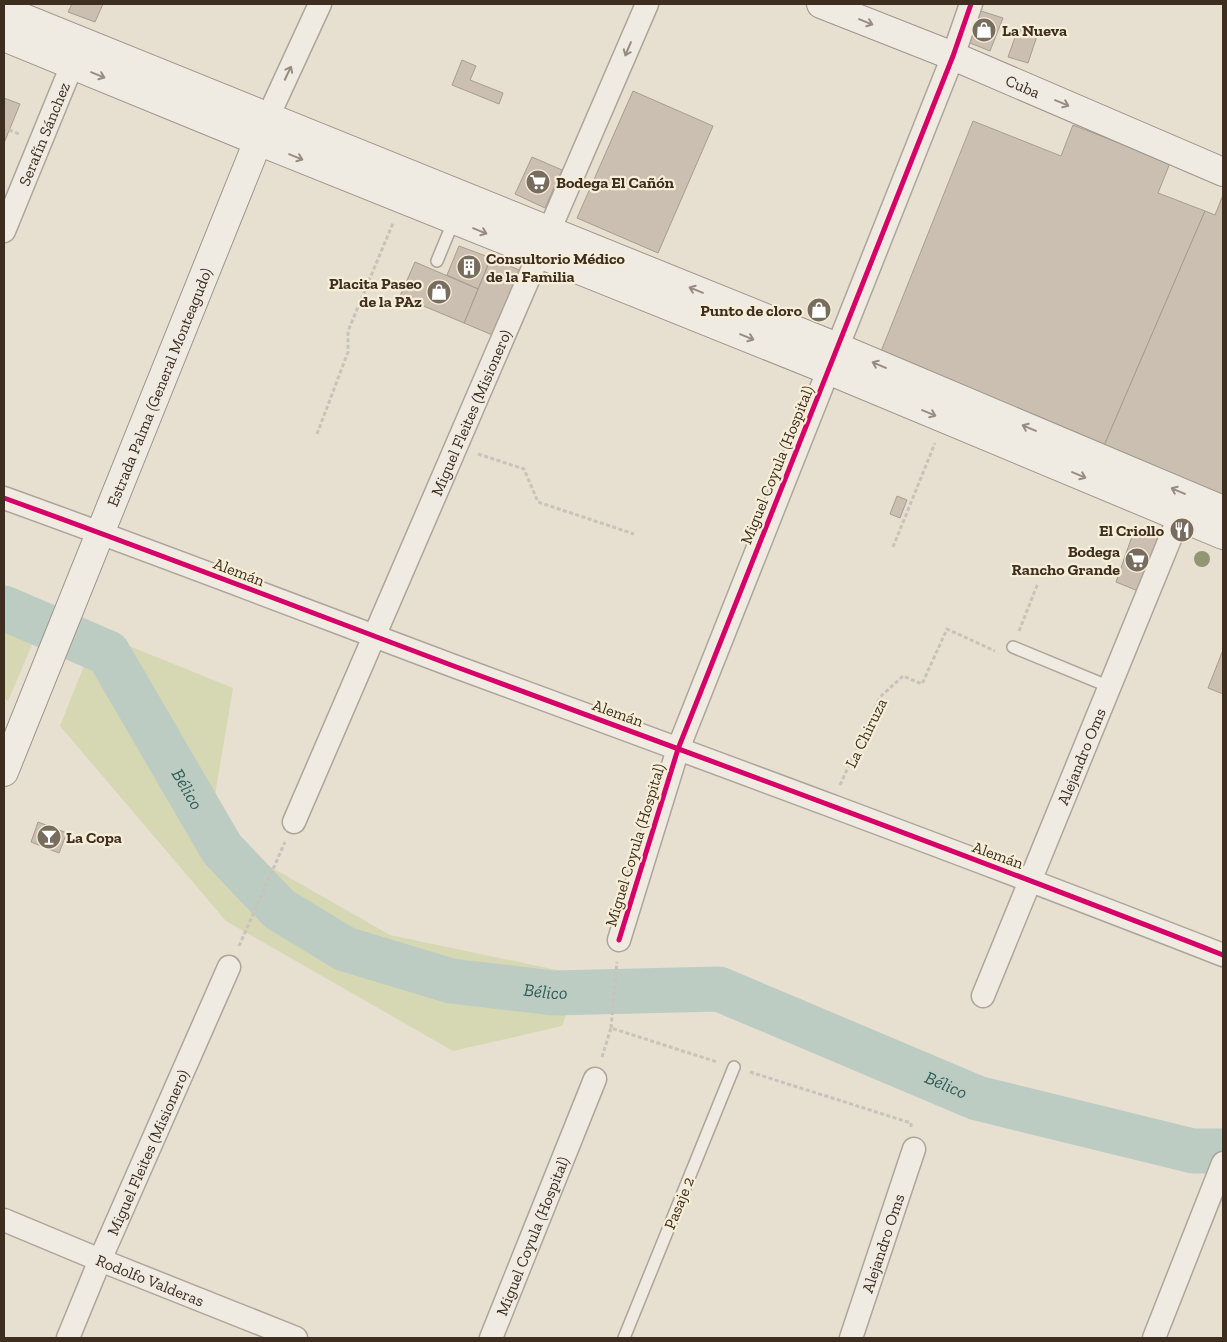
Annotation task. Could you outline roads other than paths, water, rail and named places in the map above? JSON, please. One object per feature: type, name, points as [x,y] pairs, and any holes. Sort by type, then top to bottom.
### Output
[{"type":"main road","name":"Cuba","points":[[820,4],[953,56],[1223,172]]},
{"type":"main road","points":[[4,10],[262,129],[402,199],[454,220],[544,242]]},
{"type":"main road","points":[[4,37],[72,65],[262,129],[832,359],[1223,510]]},
{"type":"main road","name":"Estrada Palma (General Monteagudo)","points":[[4,772],[262,129]]},
{"type":"main road","points":[[832,359],[944,419],[1223,535]]},
{"type":"street","name":"Estrada Palma (General Monteagudo)","points":[[262,129],[320,4]]},
{"type":"street","name":"Miguel Fleites (Misionero)","points":[[294,822],[647,4]]},
{"type":"street","name":"Miguel Coyula (Hospital)","points":[[618,940],[678,749],[953,56],[971,4]]},
{"type":"street","name":"Serafín Sánchez","points":[[4,231],[72,65]]},
{"type":"street","name":"Alemán","points":[[4,498],[1030,880],[1223,955]]},
{"type":"street","name":"Alejandro Oms","points":[[983,996],[1179,517]]},
{"type":"street","name":"Miguel Fleites (Misionero)","points":[[68,1338],[100,1260],[229,967]]},
{"type":"street","name":"Miguel Coyula (Hospital)","points":[[490,1338],[595,1079]]},
{"type":"street","name":"Alejandro Oms","points":[[852,1338],[914,1149]]},
{"type":"street","points":[[1154,1338],[1223,1163]]},
{"type":"street","name":"Rodolfo Valderas","points":[[4,1220],[296,1338]]},
{"type":"lane","points":[[437,261],[454,220]]},
{"type":"lane","points":[[1013,647],[1110,687]]},
{"type":"lane","name":"Pasaje 2","points":[[624,1338],[734,1067]]},
{"type":"waterway","name":"Bélico","points":[[4,608],[108,653],[222,849],[279,909],[345,949],[451,981],[553,993],[719,989],[977,1098],[1193,1151],[1223,1151]]},
{"type":"place","name":"La Nueva","points":[[984,30]]},
{"type":"place","name":"Bodega El Cañón","points":[[538,182]]},
{"type":"place","name":"Consultorio Médico de la Familia","points":[[469,267]]},
{"type":"place","name":"Placita Paseo de la PAz","points":[[439,292]]},
{"type":"place","name":"Punto de cloro","points":[[819,310]]},
{"type":"place","name":"El Criollo","points":[[1182,530]]},
{"type":"place","name":"Bodega Rancho Grande","points":[[1137,560]]},
{"type":"place","name":"La Copa","points":[[49,837]]}]
